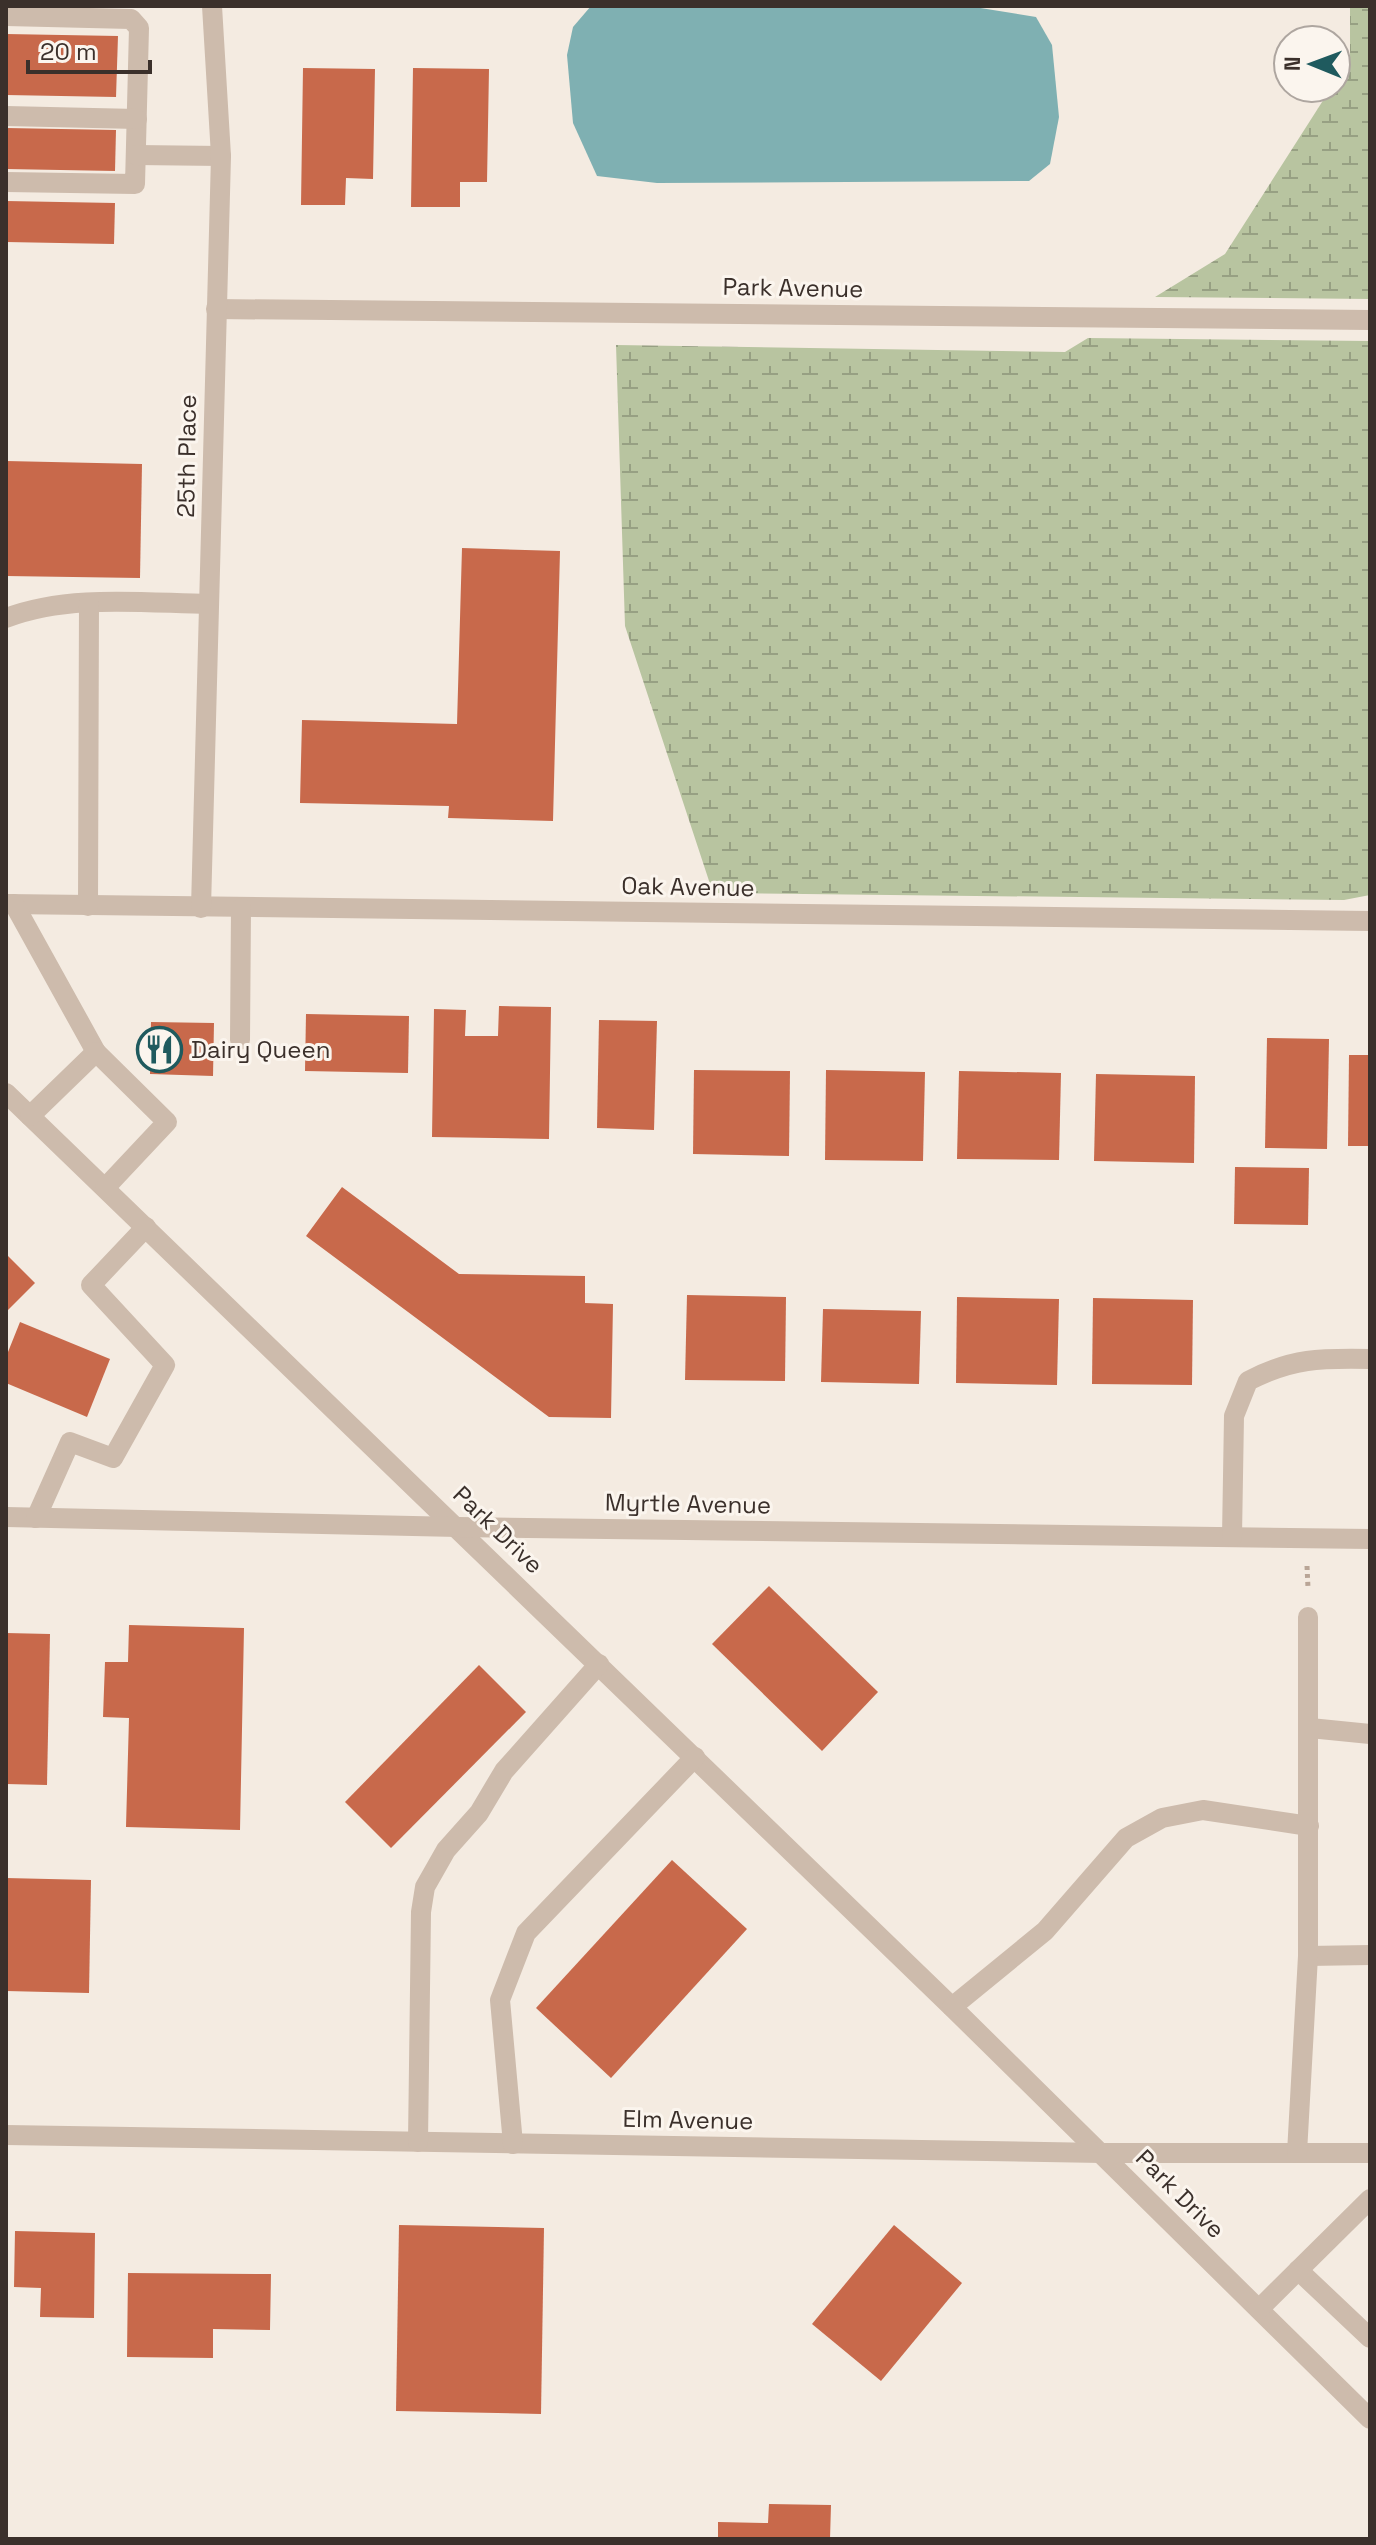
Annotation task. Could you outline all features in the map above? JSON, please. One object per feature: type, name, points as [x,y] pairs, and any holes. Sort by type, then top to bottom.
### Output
[{"type":"street","name":"25th Place","points":[[201,908],[221,156],[212,6]]},
{"type":"street","points":[[6,16],[131,19],[139,28],[135,184],[6,182]]},
{"type":"street","points":[[6,116],[137,119]]},
{"type":"street","points":[[136,155],[221,156]]},
{"type":"street","name":"Park Avenue","points":[[216,309],[1370,320]]},
{"type":"street","points":[[88,906],[89,603]]},
{"type":"street","points":[[6,618],[26,610],[89,603],[209,604]]},
{"type":"street","points":[[10,904],[96,1052],[167,1122],[105,1188]]},
{"type":"street","name":"Oak Avenue","points":[[10,904],[1370,921]]},
{"type":"street","points":[[240,1040],[241,908]]},
{"type":"street","points":[[30,1116],[96,1052]]},
{"type":"street","name":"Park Drive","points":[[6,1093],[695,1757],[1370,2419]]},
{"type":"street","points":[[36,1518],[70,1442],[113,1458],[165,1365],[91,1285],[146,1227]]},
{"type":"street","points":[[1232,1537],[1234,1416],[1248,1381],[1278,1365],[1314,1358],[1370,1359]]},
{"type":"street","name":"Myrtle Avenue","points":[[6,1517],[458,1527],[1370,1539]]},
{"type":"street","points":[[1297,2153],[1308,1956],[1308,1617]]},
{"type":"street","points":[[418,2142],[421,1912],[425,1887],[446,1850],[479,1813],[504,1771],[599,1664]]},
{"type":"street","points":[[1310,1728],[1370,1734]]},
{"type":"street","points":[[513,2144],[500,2000],[526,1933],[695,1757]]},
{"type":"street","points":[[952,2007],[1045,1931],[1126,1838],[1162,1818],[1203,1810],[1309,1826]]},
{"type":"street","points":[[1308,1956],[1370,1955]]},
{"type":"street","name":"Elm Avenue","points":[[6,2135],[1102,2153],[1370,2153]]},
{"type":"street","points":[[1259,2309],[1370,2199]]},
{"type":"street","points":[[1298,2270],[1370,2338]]},
{"type":"path","points":[[1306,1538],[1308,1617]]},
{"type":"green space","points":[[1350,6],[1370,6],[1370,299],[1155,297],[1225,254],[1321,104],[1352,104]]},
{"type":"green space","points":[[1088,338],[1370,341],[1370,895],[1344,900],[713,893],[625,626],[616,345],[1065,352]]},
{"type":"water","points":[[591,6],[968,6],[1036,17],[1052,45],[1059,117],[1050,164],[1029,181],[657,183],[597,176],[573,123],[567,55],[573,27]]},
{"type":"building","points":[[6,34],[118,36],[116,97],[6,95]]},
{"type":"building","points":[[303,68],[375,69],[373,179],[346,178],[345,205],[301,205]]},
{"type":"building","points":[[413,68],[489,69],[487,182],[460,182],[460,207],[411,207]]},
{"type":"building","points":[[6,128],[116,130],[115,171],[6,169]]},
{"type":"building","points":[[6,201],[115,203],[114,244],[6,242]]},
{"type":"building","points":[[6,461],[142,464],[140,578],[6,576]]},
{"type":"building","points":[[462,548],[560,551],[553,821],[448,818],[449,806],[300,803],[302,720],[457,724]]},
{"type":"building","points":[[499,1006],[551,1007],[549,1139],[432,1137],[434,1009],[466,1010],[465,1036],[498,1036]]},
{"type":"building","points":[[306,1014],[409,1016],[408,1073],[305,1071]]},
{"type":"building","points":[[599,1020],[657,1021],[654,1130],[597,1128]]},
{"type":"building","points":[[151,1022],[214,1023],[213,1076],[150,1074]]},
{"type":"building","points":[[1267,1038],[1329,1039],[1327,1149],[1265,1148]]},
{"type":"building","points":[[1349,1055],[1370,1055],[1370,1146],[1348,1146]]},
{"type":"building","points":[[694,1070],[790,1071],[789,1156],[693,1154]]},
{"type":"building","points":[[826,1070],[925,1072],[923,1161],[825,1160]]},
{"type":"building","points":[[959,1071],[1061,1073],[1059,1160],[957,1159]]},
{"type":"building","points":[[1096,1074],[1195,1076],[1194,1163],[1094,1161]]},
{"type":"building","points":[[1235,1167],[1309,1168],[1308,1225],[1234,1224]]},
{"type":"building","points":[[342,1187],[459,1274],[585,1276],[585,1303],[613,1304],[611,1418],[549,1417],[306,1236]]},
{"type":"building","points":[[6,1254],[35,1283],[6,1312]]},
{"type":"building","points":[[687,1295],[786,1297],[785,1381],[685,1380]]},
{"type":"building","points":[[957,1297],[1059,1299],[1057,1385],[956,1383]]},
{"type":"building","points":[[1093,1298],[1193,1300],[1192,1385],[1092,1384]]},
{"type":"building","points":[[823,1309],[921,1311],[919,1384],[821,1382]]},
{"type":"building","points":[[20,1322],[110,1359],[87,1417],[6,1383],[6,1357]]},
{"type":"building","points":[[769,1586],[878,1692],[822,1751],[712,1644]]},
{"type":"building","points":[[129,1625],[244,1628],[240,1830],[126,1827],[129,1718],[103,1717],[105,1662],[128,1662]]},
{"type":"building","points":[[6,1633],[50,1634],[47,1785],[6,1784]]},
{"type":"building","points":[[479,1665],[526,1712],[391,1848],[345,1802]]},
{"type":"building","points":[[672,1860],[747,1929],[611,2078],[536,2008]]},
{"type":"building","points":[[6,1878],[91,1880],[89,1993],[6,1991]]},
{"type":"building","points":[[399,2225],[544,2228],[541,2414],[396,2411]]},
{"type":"building","points":[[894,2225],[962,2283],[881,2381],[812,2324]]},
{"type":"building","points":[[15,2231],[95,2233],[94,2318],[40,2317],[41,2288],[14,2287]]},
{"type":"building","points":[[128,2273],[271,2274],[270,2330],[213,2329],[213,2358],[127,2357]]},
{"type":"building","points":[[769,2504],[831,2505],[830,2539],[718,2539],[718,2522],[768,2523]]},
{"type":"place","name":"Dairy Queen","points":[[160,1050]]}]
